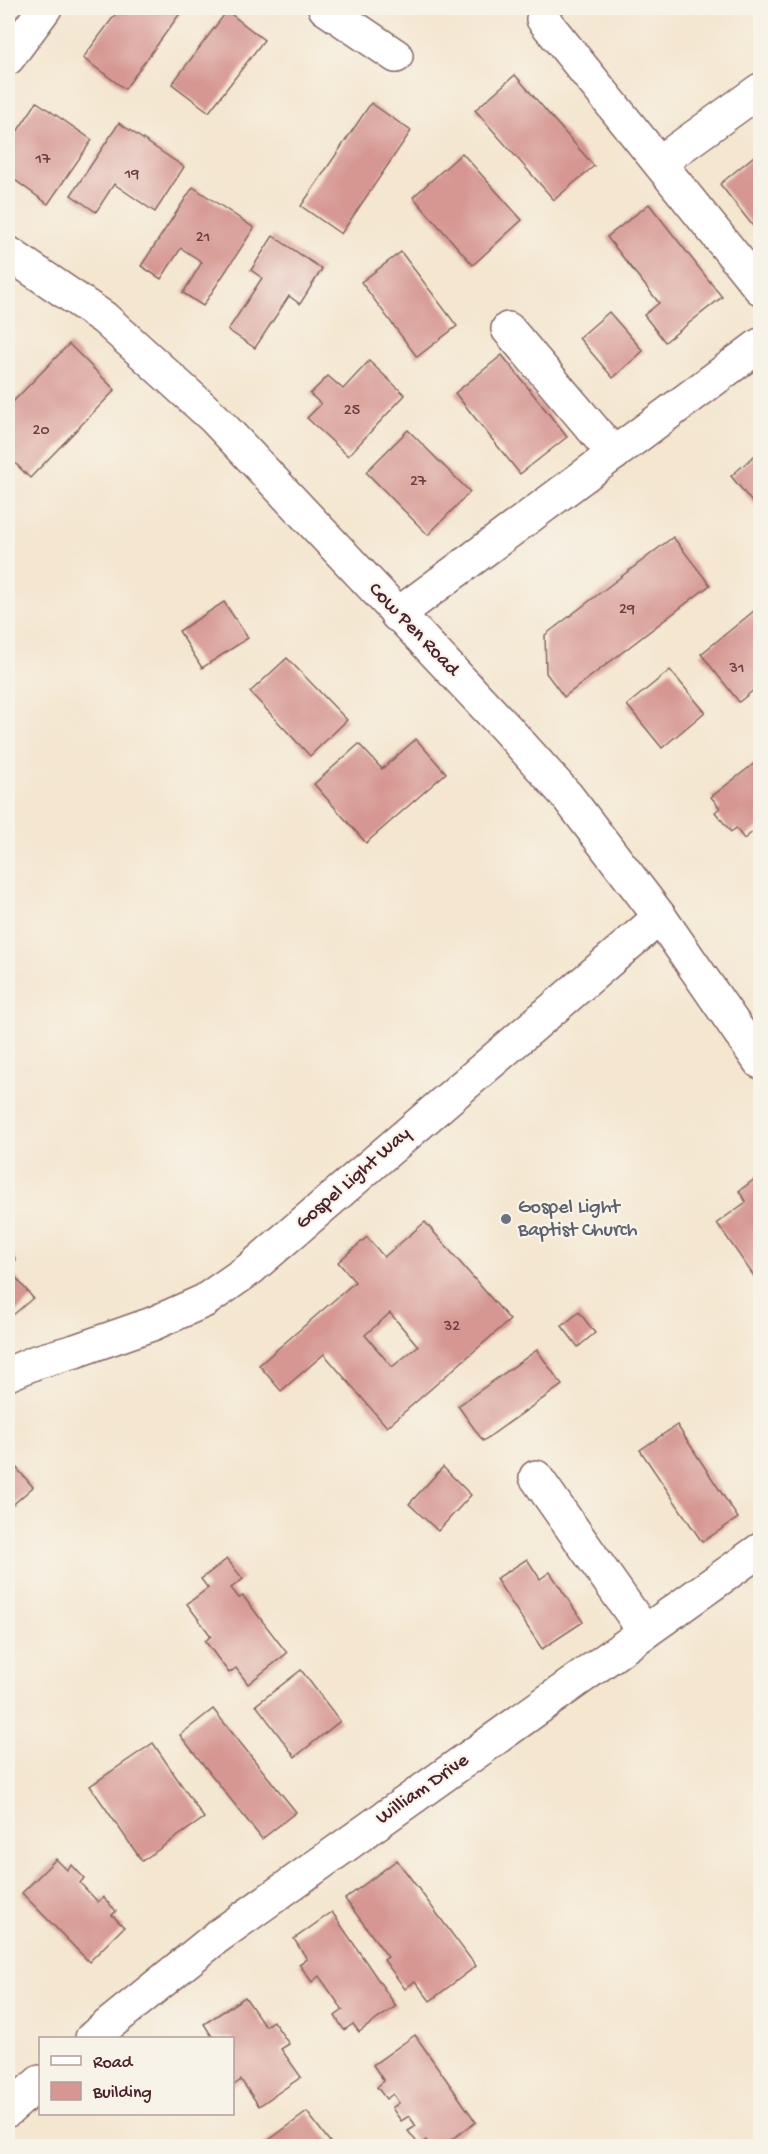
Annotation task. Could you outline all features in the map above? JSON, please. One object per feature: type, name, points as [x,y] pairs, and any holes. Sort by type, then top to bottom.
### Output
[{"type":"street","points":[[8,58],[45,8]]},
{"type":"street","points":[[325,8],[396,56]]},
{"type":"street","points":[[543,19],[760,288]]},
{"type":"street","points":[[660,162],[760,90]]},
{"type":"street","name":"Cow Pen Road","points":[[8,253],[104,318],[214,418],[397,615],[466,685],[567,796],[660,917],[760,1062]]},
{"type":"street","points":[[508,329],[614,454]]},
{"type":"street","points":[[397,615],[760,345]]},
{"type":"street","name":"Gospel Light Way","points":[[8,1374],[36,1362],[152,1324],[204,1301],[241,1275],[660,917]]},
{"type":"street","points":[[536,1477],[645,1632]]},
{"type":"street","name":"William Drive","points":[[93,2037],[217,1937],[760,1550]]},
{"type":"street","points":[[8,2110],[39,2083]]},
{"type":"building","points":[[120,8],[184,8],[125,89],[83,58]]},
{"type":"building","points":[[227,11],[264,40],[209,112],[172,84]]},
{"type":"building","points":[[515,75],[594,166],[554,200],[475,110]]},
{"type":"building","points":[[37,102],[92,140],[48,204],[8,175],[8,145]]},
{"type":"building","points":[[371,103],[411,131],[341,234],[301,206]]},
{"type":"building","points":[[119,123],[184,167],[155,212],[114,184],[96,212],[71,195]]},
{"type":"building","points":[[759,152],[760,154],[760,235],[720,184]]},
{"type":"building","points":[[462,153],[522,220],[473,265],[413,197]]},
{"type":"building","points":[[193,187],[254,228],[203,306],[183,293],[202,262],[181,248],[161,279],[141,266]]},
{"type":"building","points":[[649,204],[722,297],[665,342],[644,315],[659,303],[607,237]]},
{"type":"building","points":[[273,236],[322,269],[300,304],[289,296],[255,348],[228,330],[262,278],[251,270]]},
{"type":"building","points":[[401,252],[457,326],[417,357],[361,282]]},
{"type":"building","points":[[609,312],[643,351],[613,378],[579,338]]},
{"type":"building","points":[[69,344],[115,390],[30,478],[8,456],[8,407]]},
{"type":"building","points":[[502,355],[567,437],[520,474],[455,393]]},
{"type":"building","points":[[369,361],[405,395],[348,456],[307,418],[321,404],[310,394],[328,376],[343,389]]},
{"type":"building","points":[[408,430],[470,492],[428,535],[366,472]]},
{"type":"building","points":[[760,451],[760,512],[731,476]]},
{"type":"building","points":[[673,537],[710,585],[564,697],[546,673],[545,635]]},
{"type":"building","points":[[224,602],[248,638],[202,668],[179,631]]},
{"type":"building","points":[[760,606],[760,685],[739,702],[701,654]]},
{"type":"building","points":[[287,658],[347,720],[310,756],[250,692]]},
{"type":"building","points":[[670,670],[705,712],[662,748],[627,705]]},
{"type":"building","points":[[416,739],[446,773],[366,843],[314,784],[359,744],[382,769]]},
{"type":"building","points":[[760,759],[760,826],[744,839],[736,828],[731,832],[715,812],[720,808],[711,797]]},
{"type":"building","points":[[760,1175],[760,1285],[717,1223],[746,1202],[739,1191]]},
{"type":"building","points":[[425,1222],[510,1320],[387,1427],[324,1354],[281,1391],[259,1365],[355,1282],[338,1262],[367,1237],[384,1257]],"holes":[[[390,1313],[418,1346],[392,1367],[365,1335]]]},
{"type":"building","points":[[8,1249],[16,1260],[8,1268]]},
{"type":"building","points":[[8,1268],[33,1298],[13,1315],[8,1308]]},
{"type":"building","points":[[579,1312],[595,1333],[578,1347],[562,1326]]},
{"type":"building","points":[[537,1350],[562,1385],[483,1441],[458,1406]]},
{"type":"building","points":[[677,1425],[738,1518],[702,1542],[640,1450]]},
{"type":"building","points":[[8,1458],[33,1487],[8,1509]]},
{"type":"building","points":[[443,1467],[471,1495],[438,1531],[409,1504]]},
{"type":"building","points":[[227,1559],[243,1579],[231,1588],[239,1598],[243,1596],[287,1653],[248,1684],[236,1668],[229,1673],[205,1641],[211,1636],[187,1604],[208,1588],[201,1579]]},
{"type":"building","points":[[527,1559],[540,1579],[550,1572],[583,1622],[542,1649],[496,1579]]},
{"type":"building","points":[[301,1670],[340,1721],[295,1757],[256,1705]]},
{"type":"building","points":[[213,1709],[296,1812],[262,1839],[180,1735]]},
{"type":"building","points":[[153,1743],[204,1818],[142,1861],[90,1786]]},
{"type":"building","points":[[56,1859],[67,1870],[72,1865],[84,1878],[80,1883],[98,1902],[103,1897],[116,1911],[112,1915],[124,1927],[89,1962],[22,1893]]},
{"type":"building","points":[[397,1860],[476,1966],[430,2001],[415,1981],[405,1989],[384,1960],[388,1957],[345,1899]]},
{"type":"building","points":[[332,1912],[396,2006],[359,2032],[353,2024],[344,2030],[335,2016],[343,2010],[319,1976],[312,1982],[299,1964],[307,1959],[294,1939]]},
{"type":"building","points":[[245,1997],[265,2026],[273,2021],[289,2044],[281,2049],[301,2077],[259,2106],[241,2080],[234,2085],[234,2037],[212,2037],[204,2024]]},
{"type":"building","points":[[415,2035],[476,2122],[442,2146],[430,2146],[426,2140],[419,2145],[408,2131],[416,2126],[409,2116],[401,2121],[392,2108],[399,2103],[393,2094],[386,2099],[377,2087],[384,2081],[373,2065]]},
{"type":"building","points":[[307,2112],[333,2146],[261,2146]]},
{"type":"place","name":"Gospel Light Baptist Church","points":[[506,1219]]}]
